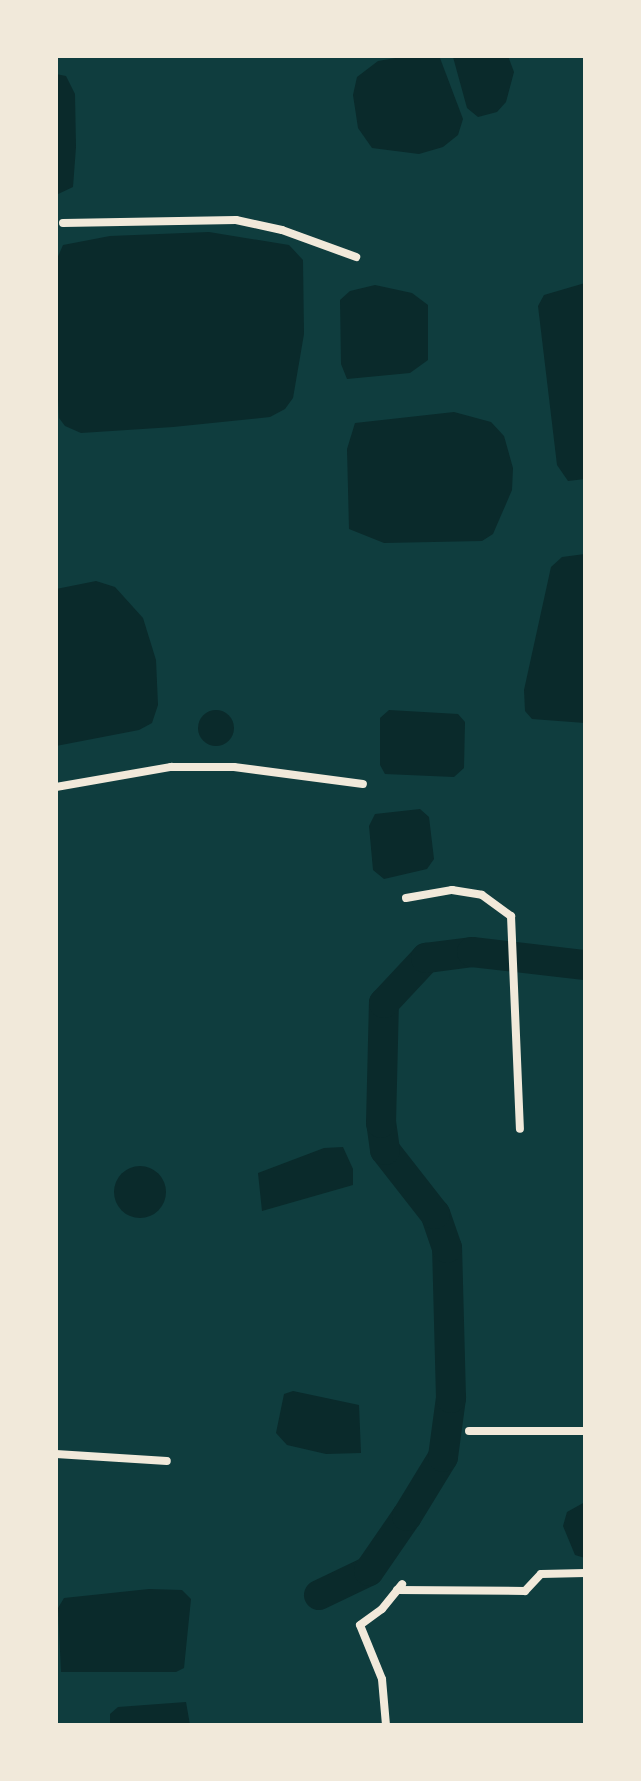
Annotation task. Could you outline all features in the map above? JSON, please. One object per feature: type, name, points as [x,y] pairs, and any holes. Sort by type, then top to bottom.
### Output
[{"type":"street","points":[[63,223],[236,220],[282,230],[356,257]]},
{"type":"street","points":[[56,787],[171,767],[234,767],[363,784]]},
{"type":"street","points":[[406,898],[452,890],[482,895],[511,916],[514,938],[512,1029],[520,1129]]},
{"type":"street","points":[[469,1431],[585,1431]]},
{"type":"street","points":[[56,1454],[167,1461]]},
{"type":"street","points":[[386,1725],[382,1679],[360,1625],[400,1587],[525,1591],[541,1574],[585,1573]]},
{"type":"water","points":[[407,56],[440,58],[463,119],[458,135],[443,147],[419,154],[372,148],[358,128],[353,95],[357,77],[378,61]]},
{"type":"water","points":[[508,56],[514,72],[506,102],[497,112],[478,117],[467,108],[453,57]]},
{"type":"water","points":[[56,74],[66,76],[75,94],[76,147],[73,187],[56,195]]},
{"type":"water","points":[[209,232],[289,245],[303,260],[304,334],[293,398],[285,409],[270,417],[173,427],[81,433],[65,426],[59,418],[56,360],[56,261],[63,245],[110,236]]},
{"type":"water","points":[[585,283],[585,479],[568,481],[557,465],[538,306],[544,295]]},
{"type":"water","points":[[375,285],[412,293],[428,305],[428,360],[410,373],[347,379],[341,364],[340,300],[350,291]]},
{"type":"water","points":[[454,412],[491,422],[504,436],[513,468],[512,490],[493,534],[482,541],[384,543],[349,529],[347,449],[355,423]]},
{"type":"water","points":[[585,554],[585,723],[532,719],[525,711],[524,690],[551,567],[562,557]]},
{"type":"water","points":[[96,581],[115,587],[143,618],[156,660],[158,705],[152,723],[139,730],[56,746],[56,589]]},
{"type":"water","points":[[216,710],[229,715],[234,728],[229,741],[216,746],[203,741],[198,728],[203,715]]},
{"type":"water","points":[[389,710],[458,714],[465,722],[464,768],[454,777],[385,774],[380,765],[380,718]]},
{"type":"water","points":[[420,809],[429,817],[434,859],[427,869],[384,879],[373,870],[369,826],[375,814]]},
{"type":"water","points":[[343,1147],[353,1169],[353,1185],[262,1211],[258,1173],[324,1148]]},
{"type":"water","points":[[140,1166],[158,1174],[166,1192],[158,1210],[140,1218],[122,1210],[114,1192],[122,1174]]},
{"type":"water","points":[[293,1391],[359,1405],[361,1453],[326,1454],[287,1445],[276,1433],[284,1394]]},
{"type":"water","points":[[585,1502],[585,1558],[575,1555],[563,1526],[567,1512]]},
{"type":"water","points":[[149,1589],[182,1590],[191,1599],[184,1668],[176,1672],[61,1672],[58,1608],[64,1598]]},
{"type":"water","points":[[186,1702],[190,1725],[110,1725],[110,1714],[118,1707]]},
{"type":"waterway","points":[[319,1595],[369,1571],[407,1516],[443,1457],[451,1398],[447,1248],[435,1214],[385,1150],[381,1123],[384,1003],[426,958],[472,952],[585,965]]}]
